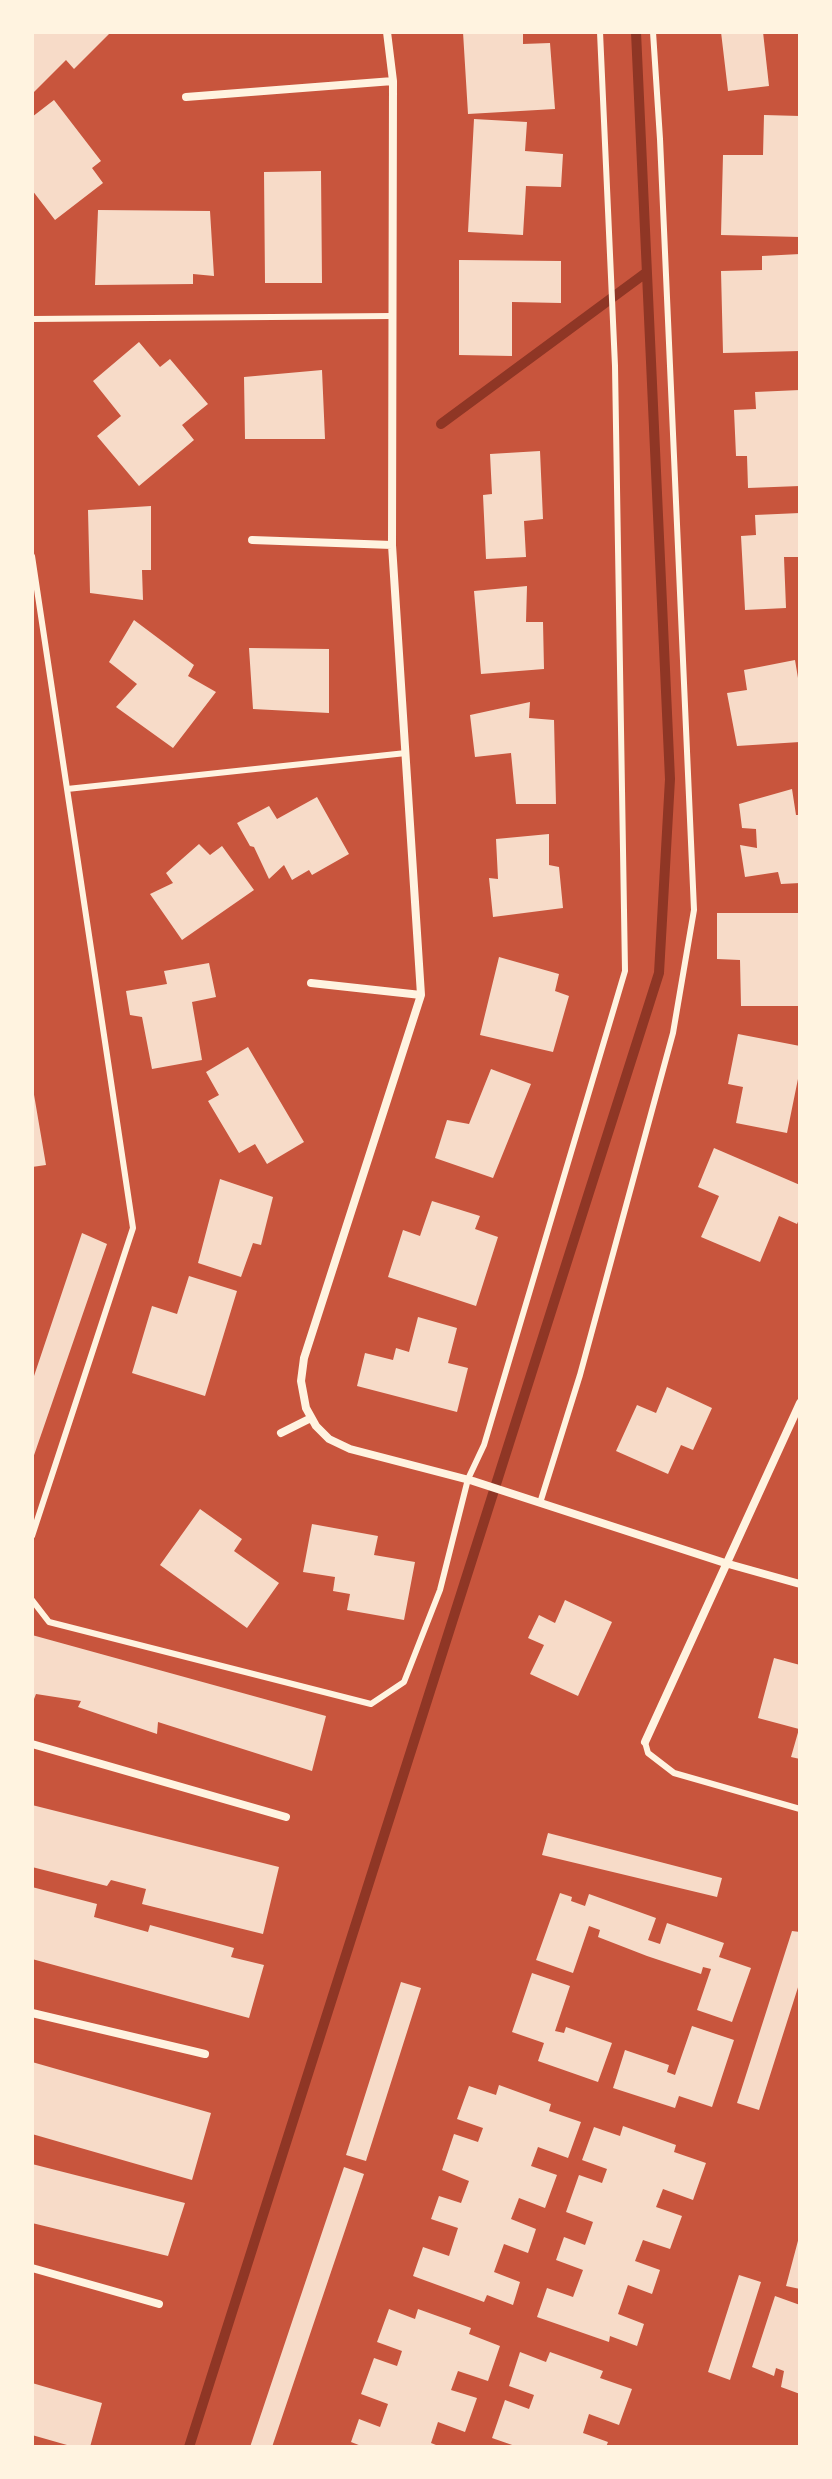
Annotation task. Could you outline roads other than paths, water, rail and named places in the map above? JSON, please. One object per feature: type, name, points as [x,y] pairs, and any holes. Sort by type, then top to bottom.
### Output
[{"type":"street","points":[[387,32],[393,81],[392,545],[421,995],[304,1358],[301,1381],[306,1408],[329,1439],[350,1449],[471,1480],[725,1563],[800,1584]]},
{"type":"street","points":[[186,97],[393,81]]},
{"type":"street","points":[[252,540],[392,545]]},
{"type":"street","points":[[311,983],[421,995]]},
{"type":"street","points":[[645,1742],[800,1403]]},
{"type":"street","points":[[281,1433],[311,1418]]},
{"type":"street","points":[[32,1744],[286,1817]]},
{"type":"street","points":[[32,2013],[205,2054]]},
{"type":"street","points":[[32,2268],[159,2304]]},
{"type":"lane","points":[[32,1600],[49,1622],[371,1704],[404,1682],[440,1590],[625,971],[615,366],[600,32]]},
{"type":"lane","points":[[540,1503],[580,1375],[673,1033],[694,910],[653,32]]},
{"type":"lane","points":[[32,319],[392,316]]},
{"type":"lane","points":[[32,556],[133,1228],[32,1536]]},
{"type":"lane","points":[[67,789],[406,753]]},
{"type":"lane","points":[[645,1742],[648,1753],[674,1773],[800,1809]]},
{"type":"waterway","points":[[189,2447],[659,973],[670,779],[636,32]]},
{"type":"waterway","points":[[441,424],[647,272]]}]
